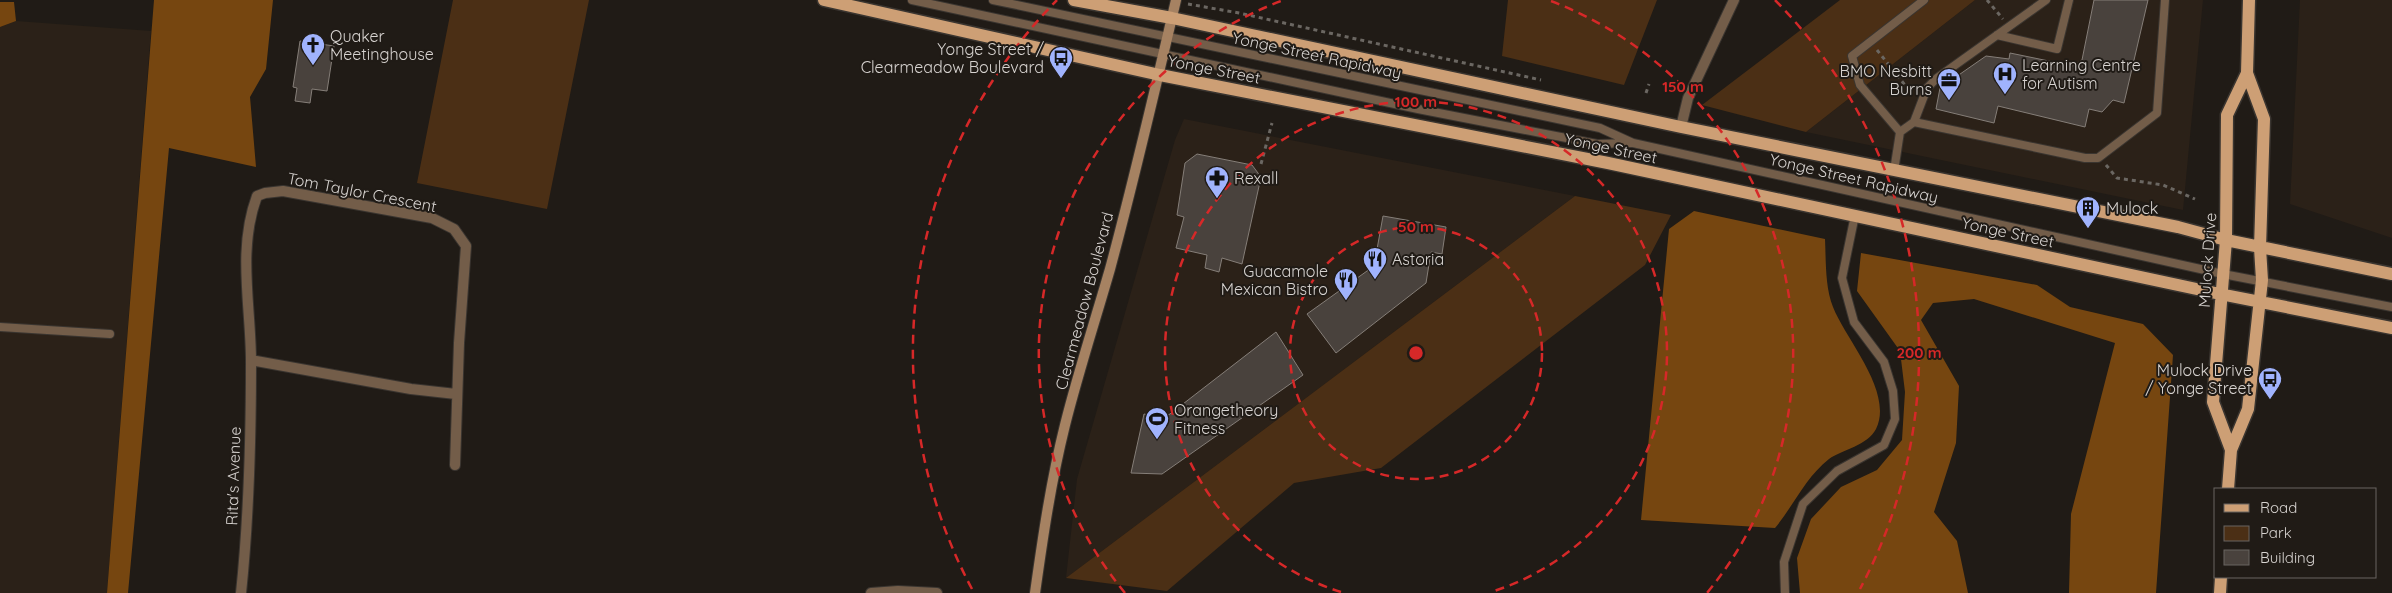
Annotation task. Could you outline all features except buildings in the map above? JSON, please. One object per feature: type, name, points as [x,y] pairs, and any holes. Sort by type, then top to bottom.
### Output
[{"type":"main road","name":"Yonge Street","points":[[824,0],[1160,75],[1608,163],[2220,294],[2392,328]]},
{"type":"main road","points":[[1074,0],[1172,18],[1680,127],[2178,228],[2260,248],[2392,274]]},
{"type":"main road","name":"Mulock Drive","points":[[2228,488],[2231,450],[2248,409],[2262,280],[2260,248],[2264,120],[2247,73],[2249,0]]},
{"type":"main road","name":"Mulock Drive","points":[[2231,450],[2213,402],[2220,294],[2226,240],[2227,115],[2247,73]]},
{"type":"main road","points":[[2220,593],[2221,578]]},
{"type":"street","points":[[1680,127],[1688,98],[1734,0]]},
{"type":"street","name":"Clearmeadow Boulevard","points":[[1035,593],[1046,513],[1065,426],[1110,267],[1150,105],[1160,75],[1176,1]]},
{"type":"street","name":"Tom Taylor Crescent","points":[[251,360],[245,282],[249,226],[257,196],[283,191],[432,218],[454,229],[466,246],[456,394],[455,465]]},
{"type":"street","points":[[251,360],[411,389],[456,394]]},
{"type":"street","name":"Rita's Avenue","points":[[241,593],[246,546],[251,360]]},
{"type":"street","points":[[871,593],[898,591],[937,593]]},
{"type":"lane","name":"Yonge Street Rapidway","points":[[912,0],[1418,109],[1588,142],[1633,143],[2223,274],[2262,280],[2392,307]]},
{"type":"lane","name":"Yonge Street Rapidway","points":[[993,0],[1600,128],[1633,143]]},
{"type":"lane","points":[[1900,132],[1860,84],[1852,56],[1924,0]]},
{"type":"lane","points":[[1894,171],[1900,132],[1914,122],[1927,88],[1937,78],[2046,0]]},
{"type":"lane","points":[[1997,35],[2057,49],[2068,0]]},
{"type":"lane","points":[[1914,122],[2085,158],[2098,158],[2157,113],[2165,0]]},
{"type":"lane","points":[[1784,593],[1784,562],[1802,504],[1837,471],[1884,445],[1895,420],[1893,391],[1884,362],[1854,322],[1842,278],[1855,215]]},
{"type":"lane","points":[[0,327],[110,334]]},
{"type":"path","points":[[1987,0],[2009,27]]},
{"type":"path","points":[[1176,1],[1240,14]]},
{"type":"path","points":[[1870,42],[1920,105]]},
{"type":"path","points":[[1646,93],[1650,84]]},
{"type":"path","points":[[1260,164],[1272,123]]},
{"type":"path","points":[[2098,158],[2117,178],[2163,185],[2195,199]]},
{"type":"shaded area","points":[[154,0],[273,0],[266,69],[250,97],[256,167],[169,148],[128,593],[107,593]]},
{"type":"shaded area","points":[[1975,0],[2203,0],[2183,210],[1806,132]]},
{"type":"shaded area","points":[[2300,0],[2392,0],[2392,238],[2290,204]]},
{"type":"shaded area","points":[[0,2],[14,2],[16,21],[0,27]]},
{"type":"shaded area","points":[[16,21],[151,31],[107,593],[0,593],[0,27]]},
{"type":"shaded area","points":[[1184,119],[1575,196],[1066,578],[1077,479],[1175,140]]},
{"type":"shaded area","points":[[1694,211],[1825,239],[1827,282],[1830,299],[1839,320],[1866,366],[1879,399],[1880,414],[1876,429],[1872,435],[1861,443],[1829,459],[1821,466],[1806,483],[1775,528],[1641,520],[1669,229]]},
{"type":"shaded area","points":[[1861,253],[2037,285],[2070,307],[2143,324],[2173,355],[2156,593],[2069,593],[2071,514],[2115,343],[1974,299],[1933,303],[1921,320],[1959,386],[1956,443],[1934,512],[1957,541],[1968,593],[1800,593],[1797,558],[1811,519],[1841,487],[1877,470],[1902,440],[1905,392],[1900,351],[1857,291]]},
{"type":"green space","points":[[453,0],[589,0],[547,209],[417,183]]},
{"type":"green space","points":[[1508,0],[1657,0],[1624,85],[1502,56]]},
{"type":"green space","points":[[1840,0],[1975,0],[1806,132],[1702,105]]},
{"type":"green space","points":[[1575,196],[1671,215],[1645,265],[1381,468],[1294,483],[1167,591],[1066,578]]},
{"type":"place","name":"Quaker Meetinghouse","points":[[313,66]]},
{"type":"place","name":"Yonge Street / Clearmeadow Boulevard","points":[[1061,79]]},
{"type":"place","name":"Learning Centre for Autism","points":[[2005,95]]},
{"type":"place","name":"BMO Nesbitt Burns","points":[[1949,101]]},
{"type":"place","name":"Rexall","points":[[1217,199]]},
{"type":"place","name":"Mulock","points":[[2088,229]]},
{"type":"place","name":"Astoria","points":[[1375,280]]},
{"type":"place","name":"Guacamole Mexican Bistro","points":[[1346,301]]},
{"type":"place","name":"Mulock Drive / Yonge Street","points":[[2270,400]]},
{"type":"place","name":"Orangetheory Fitness","points":[[1157,440]]}]
